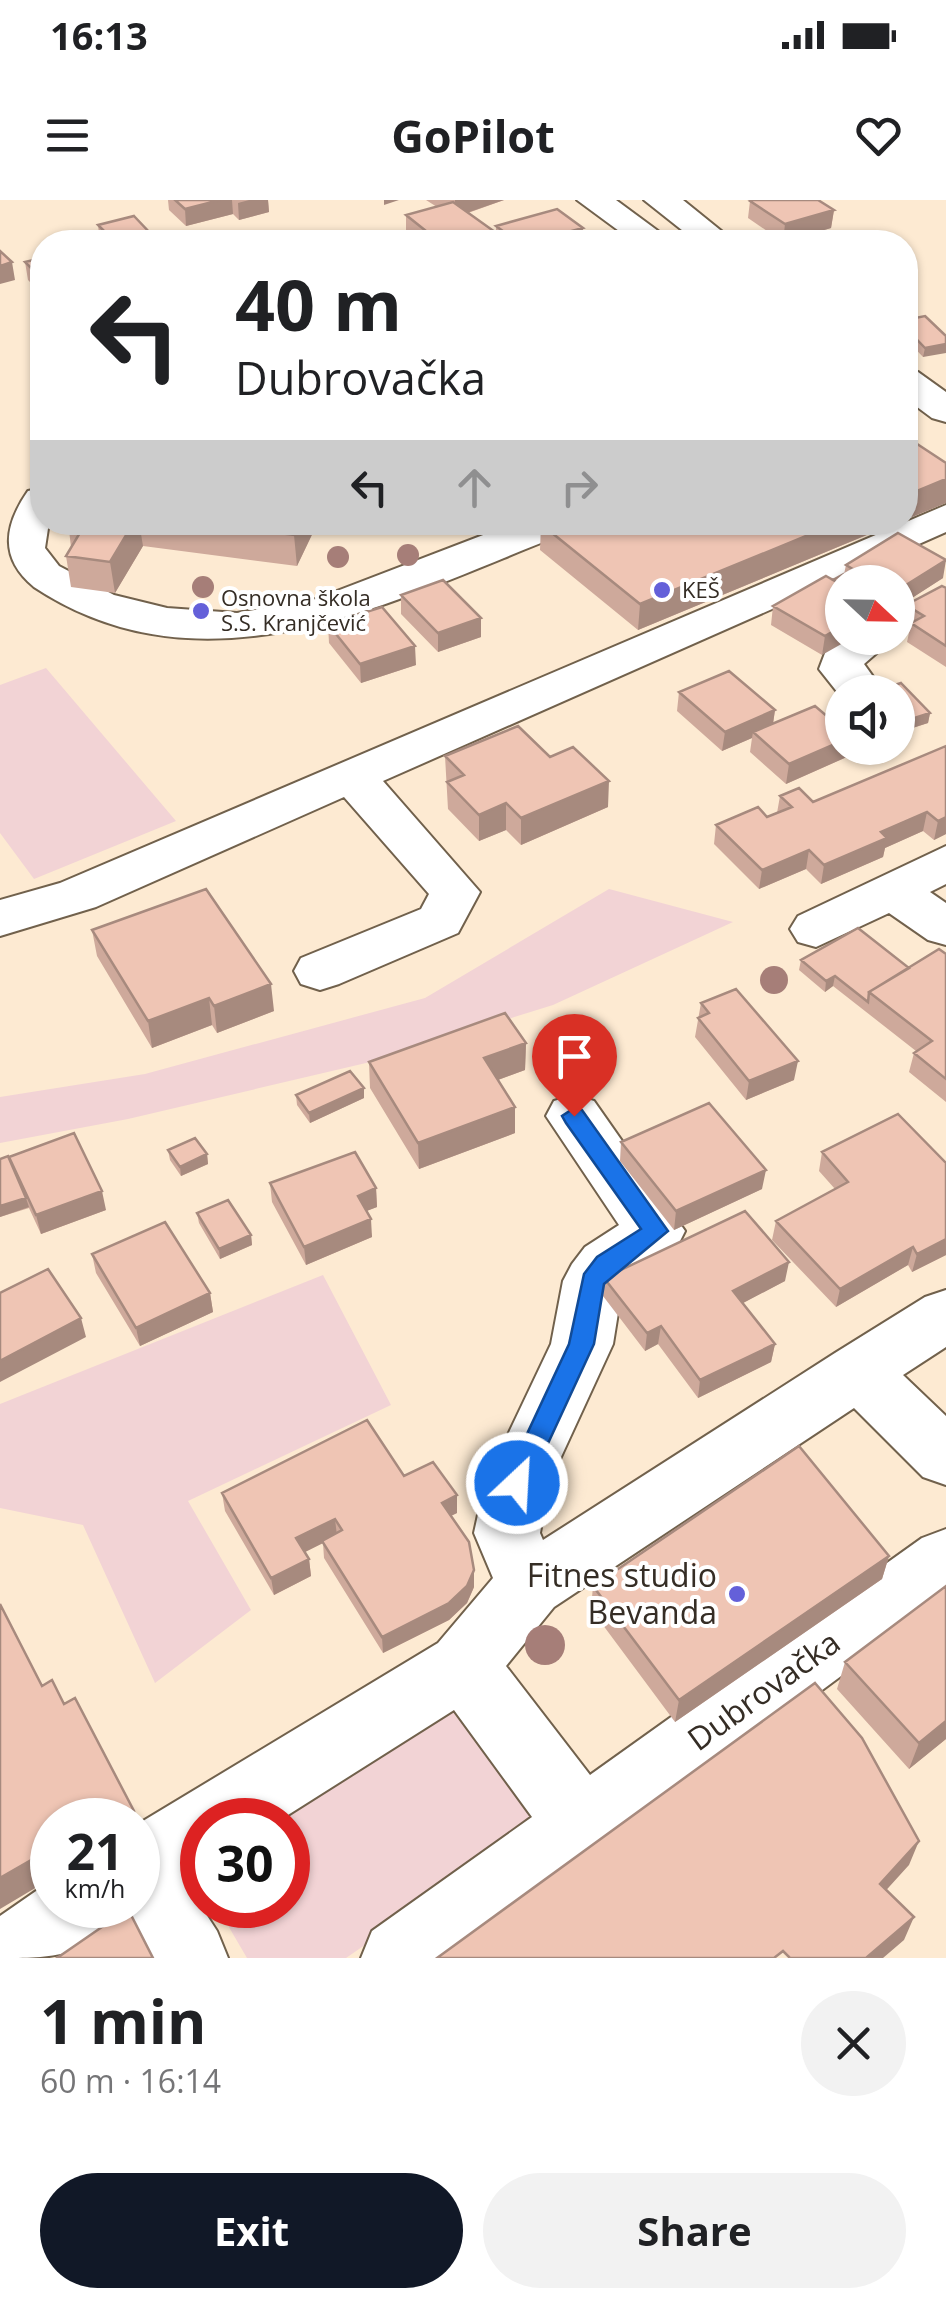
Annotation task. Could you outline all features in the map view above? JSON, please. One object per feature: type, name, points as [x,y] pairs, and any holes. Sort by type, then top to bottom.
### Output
[{"type":"street","points":[[594,200],[630,230]]},
{"type":"street","points":[[662,200],[702,230]]},
{"type":"street","points":[[918,389],[943,405]]},
{"type":"street","points":[[918,528],[946,516]]},
{"type":"street","points":[[30,517],[24,526],[21,545],[28,563],[61,588],[88,603],[151,619],[209,625],[300,618],[521,535]]},
{"type":"street","points":[[0,918],[78,895],[903,535]]},
{"type":"street","points":[[320,972],[440,921],[455,892],[352,776]]},
{"type":"street","points":[[816,929],[946,864]]},
{"type":"street","points":[[892,890],[946,927]]},
{"type":"street","points":[[530,1585],[507,1534],[517,1483],[582,1344],[592,1281],[606,1264],[656,1231],[574,1116]]},
{"type":"street","points":[[249,1798],[463,1666],[530,1585],[946,1315]]},
{"type":"street","points":[[857,1371],[946,1457]]},
{"type":"street","name":"Dubrovačka","points":[[400,1958],[946,1559]]},
{"type":"street","points":[[463,1666],[583,1825]]},
{"type":"street","points":[[160,1911],[190,1958]]},
{"type":"street","points":[[4,1958],[48,1928]]},
{"type":"shaded area","points":[[46,668],[176,821],[34,879],[0,833],[0,685]]},
{"type":"shaded area","points":[[609,889],[733,922],[553,1005],[366,1063],[128,1119],[0,1143],[0,1097],[145,1074],[425,998]]},
{"type":"shaded area","points":[[323,1275],[391,1405],[188,1501],[251,1610],[155,1683],[83,1525],[0,1508],[0,1404]]},
{"type":"shaded area","points":[[453,1680],[552,1816],[346,1958],[247,1958],[229,1928],[310,1928],[310,1798],[263,1798]]},
{"type":"building","points":[[175,200],[220,200],[185,209]]},
{"type":"building","points":[[752,200],[818,200],[834,210],[785,224]]},
{"type":"building","points":[[453,202],[492,230],[425,230],[406,215]]},
{"type":"building","points":[[557,209],[583,228],[502,230],[496,226]]},
{"type":"building","points":[[134,216],[147,230],[103,230],[98,225]]},
{"type":"building","points":[[0,251],[12,262],[0,266]]},
{"type":"building","points":[[925,316],[946,336],[946,344],[925,348],[918,341],[918,317]]},
{"type":"building","points":[[918,445],[946,463],[946,479],[918,491]]},
{"type":"building","points":[[79,535],[126,535],[110,562],[66,556]]},
{"type":"building","points":[[555,535],[808,535],[640,604]]},
{"type":"building","points":[[895,535],[946,560],[915,579],[915,565],[846,565]]},
{"type":"building","points":[[825,577],[825,636],[773,606]]},
{"type":"building","points":[[443,580],[481,618],[438,633],[401,595]]},
{"type":"building","points":[[942,586],[946,588],[946,646],[915,626],[915,621],[924,616],[915,610],[915,600]]},
{"type":"building","points":[[382,607],[415,646],[360,664],[328,624]]},
{"type":"building","points":[[729,671],[775,710],[725,732],[679,692]]},
{"type":"building","points":[[915,697],[930,713],[915,718]]},
{"type":"building","points":[[815,706],[825,715],[825,748],[789,764],[753,732]]},
{"type":"building","points":[[518,726],[550,757],[573,747],[609,781],[521,818],[506,803],[479,815],[447,782],[464,775],[445,756]]},
{"type":"building","points":[[946,746],[946,817],[938,821],[927,812],[881,832],[887,838],[824,865],[809,850],[762,870],[716,825],[758,807],[767,817],[792,807],[780,796],[799,788],[813,802],[901,765],[915,765],[915,759]]},
{"type":"building","points":[[206,889],[271,984],[214,1006],[209,998],[148,1021],[92,930]]},
{"type":"building","points":[[858,928],[909,968],[869,992],[868,1002],[835,976],[826,981],[801,960]]},
{"type":"building","points":[[939,949],[946,954],[946,1079],[914,1053],[932,1041],[869,992]]},
{"type":"building","points":[[736,989],[798,1061],[749,1081],[698,1018],[709,1013],[701,1003]]},
{"type":"building","points":[[505,1013],[526,1043],[484,1058],[515,1107],[418,1143],[369,1062]]},
{"type":"building","points":[[350,1071],[364,1088],[309,1113],[296,1095]]},
{"type":"building","points":[[709,1103],[766,1170],[676,1211],[621,1142]]},
{"type":"building","points":[[898,1114],[946,1163],[946,1239],[917,1254],[913,1247],[840,1289],[776,1221],[848,1182],[822,1152]]},
{"type":"building","points":[[74,1133],[102,1191],[36,1215],[9,1157]]},
{"type":"building","points":[[195,1138],[207,1154],[180,1167],[168,1150]]},
{"type":"building","points":[[355,1152],[376,1188],[358,1196],[371,1219],[304,1247],[270,1183]]},
{"type":"building","points":[[8,1156],[26,1198],[0,1206],[0,1159]]},
{"type":"building","points":[[228,1200],[251,1235],[219,1249],[197,1213]]},
{"type":"building","points":[[745,1211],[789,1262],[733,1291],[775,1344],[700,1380],[661,1326],[647,1333],[604,1278]]},
{"type":"building","points":[[165,1222],[210,1293],[136,1328],[92,1254]]},
{"type":"building","points":[[48,1269],[81,1318],[0,1361],[0,1293]]},
{"type":"building","points":[[367,1420],[404,1476],[433,1462],[457,1495],[442,1503],[469,1542],[474,1570],[467,1586],[449,1603],[382,1637],[322,1541],[342,1530],[335,1519],[296,1538],[309,1559],[271,1578],[222,1493]]},
{"type":"building","name":"Fitnes studio Bevanda","points":[[799,1446],[889,1556],[679,1700],[593,1586]]},
{"type":"building","points":[[946,1586],[946,1721],[919,1743],[845,1662]]},
{"type":"building","points":[[0,1604],[42,1686],[52,1680],[64,1704],[75,1698],[127,1798],[30,1798],[30,1861],[0,1878]]},
{"type":"building","points":[[815,1683],[862,1738],[919,1841],[880,1884],[914,1917],[866,1958],[790,1958],[783,1951],[774,1958],[437,1958]]},
{"type":"building","points":[[100,1928],[138,1928],[153,1958],[57,1958]]},
{"type":"place","name":"KEŠ","points":[[662,590]]},
{"type":"place","name":"Osnovna škola S.S. Kranjčević","points":[[201,611]]},
{"type":"place","name":"Fitnes studio Bevanda","points":[[737,1594]]},
{"type":"route","points":[[517,1483],[582,1344],[592,1281],[606,1264],[656,1231],[574,1116]]}]
